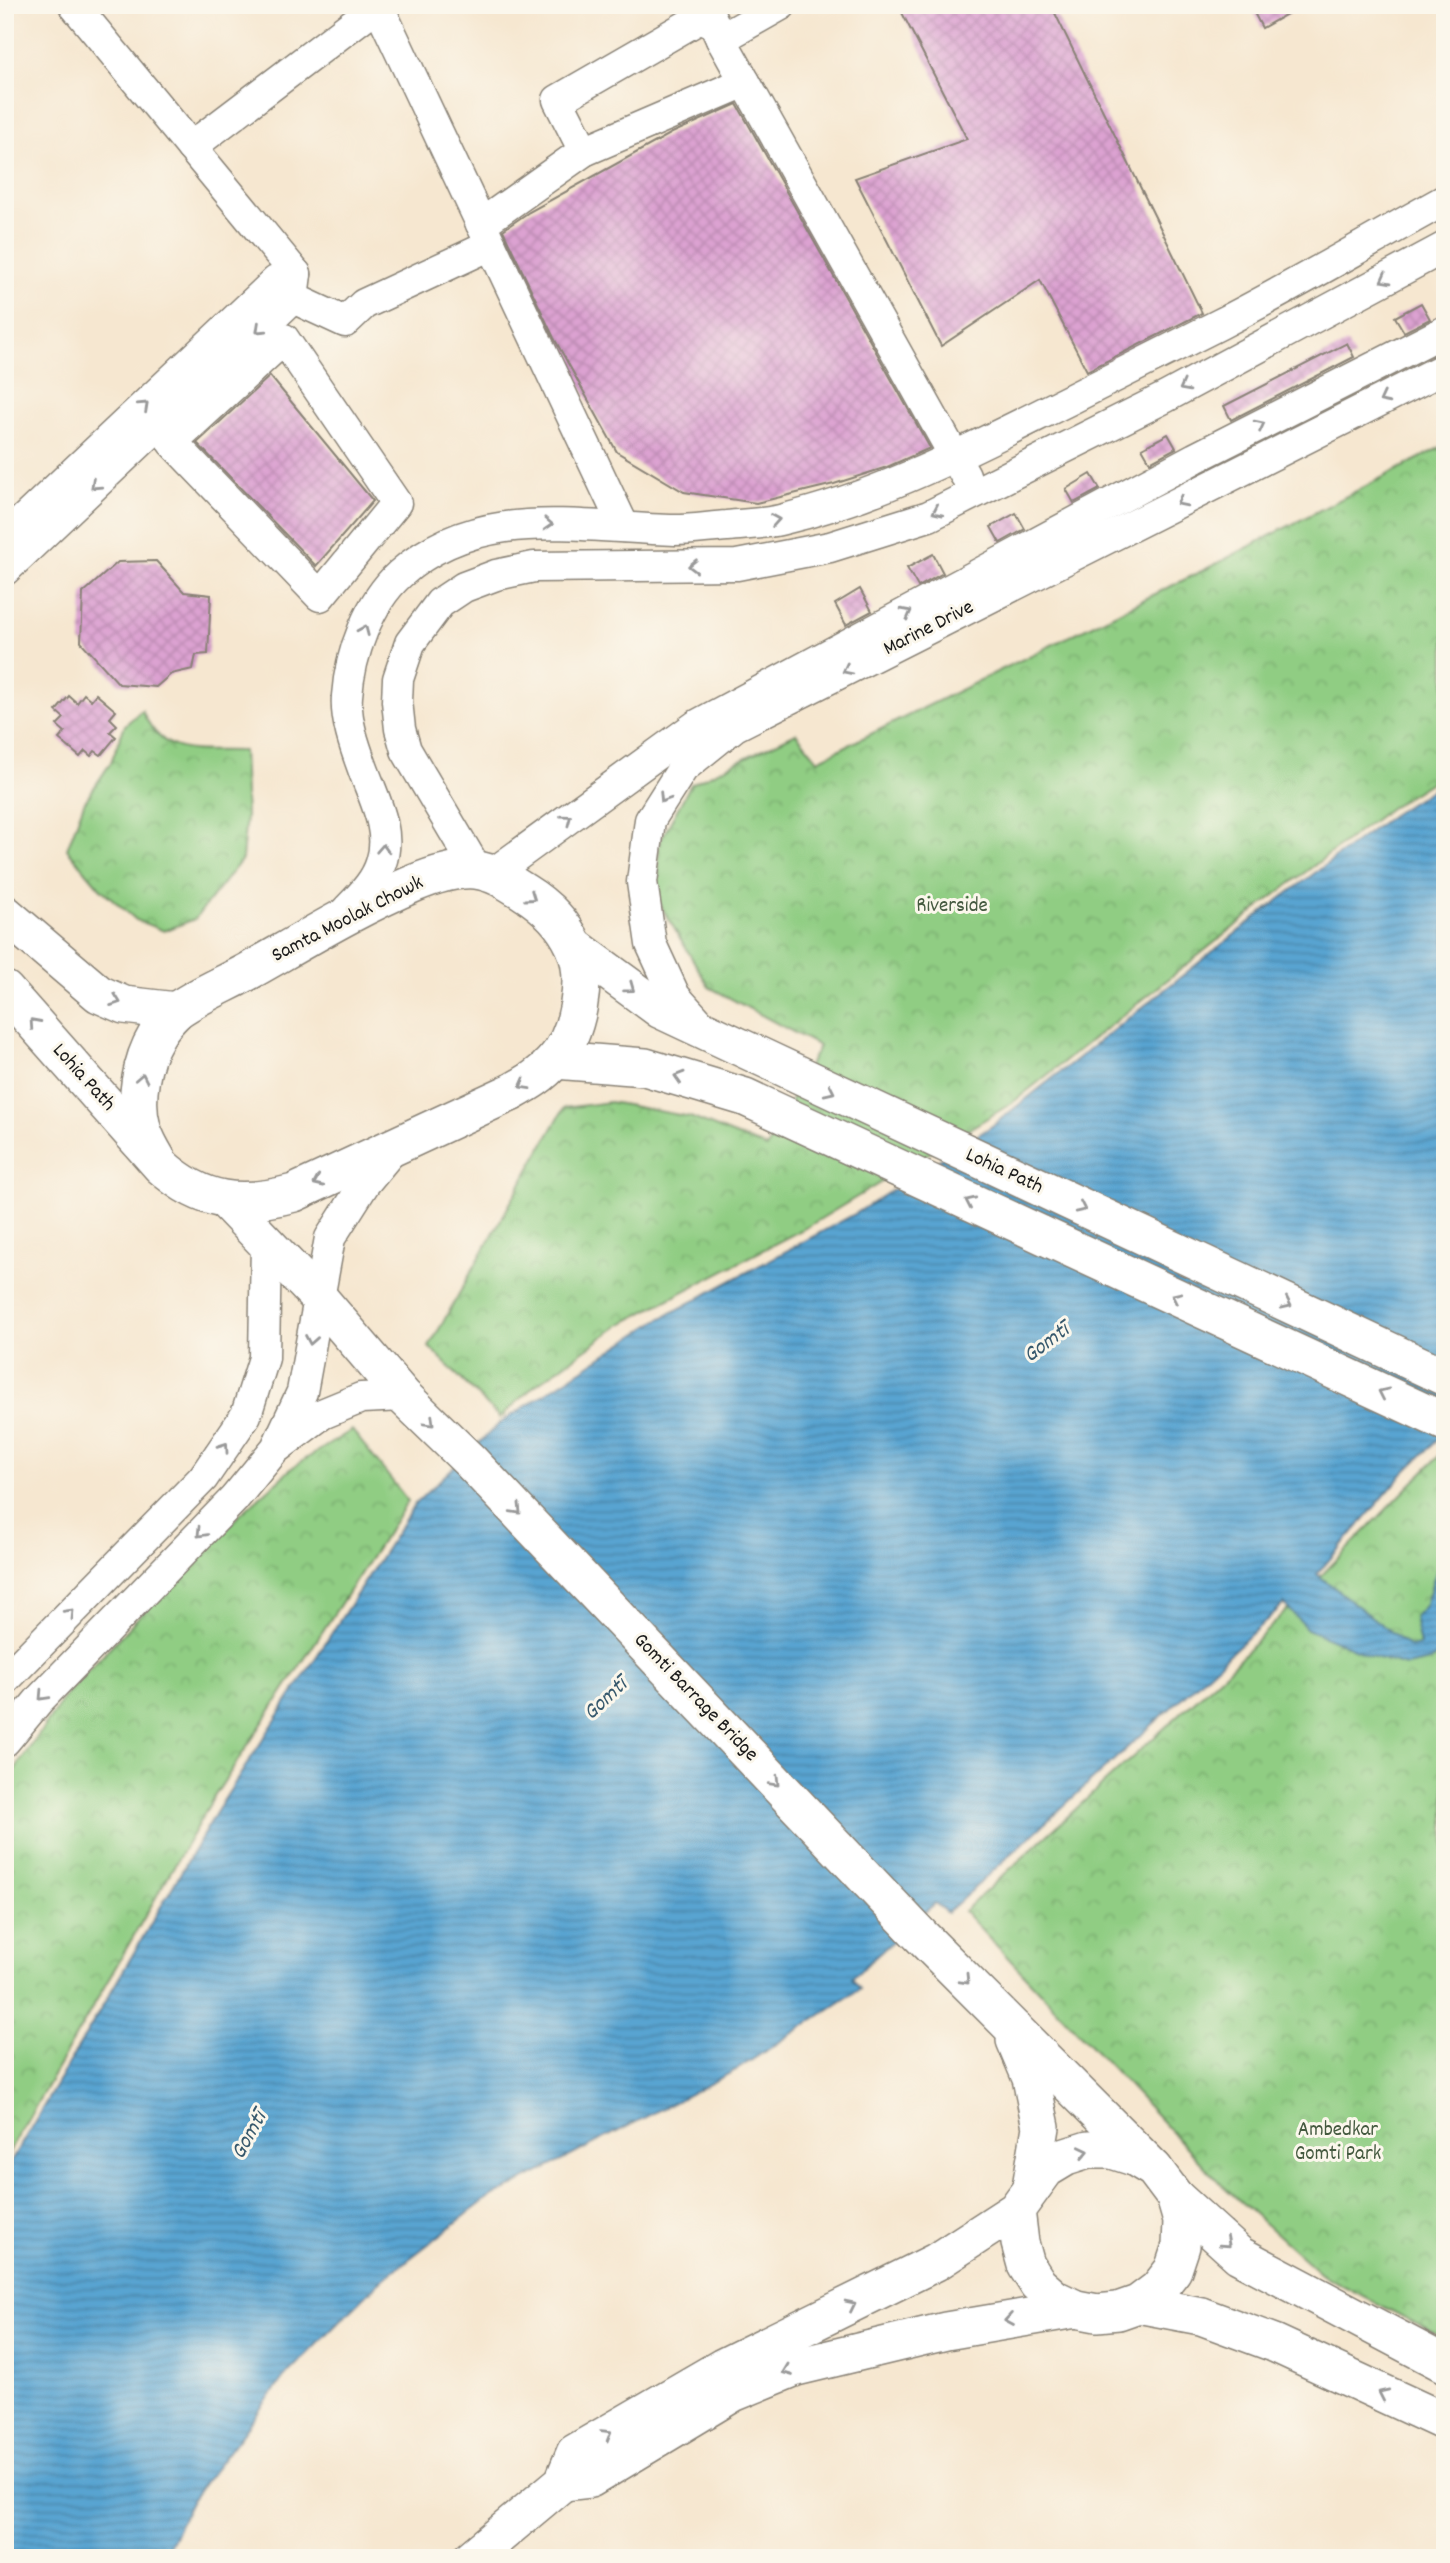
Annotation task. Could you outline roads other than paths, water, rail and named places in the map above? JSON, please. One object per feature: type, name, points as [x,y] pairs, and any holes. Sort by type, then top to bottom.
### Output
[{"type":"main road","name":"Samta Moolak Chowk","points":[[447,872],[484,872],[535,899],[556,918],[575,947],[581,981],[569,1040],[555,1060],[536,1079],[294,1193],[270,1199],[225,1200],[202,1194],[175,1179],[161,1166],[142,1130],[139,1115],[140,1089],[145,1064],[156,1035],[176,1011],[334,924],[414,883],[447,872]]},
{"type":"main road","points":[[5,914],[99,994],[124,1005],[176,1011]]},
{"type":"main road","name":"Lohia Path","points":[[575,947],[661,1010],[1445,1377]]},
{"type":"main road","name":"Lohia Path","points":[[5,990],[161,1166]]},
{"type":"main road","name":"Lohia Path","points":[[555,1060],[645,1067],[745,1097],[1445,1422]]},
{"type":"main road","name":"Gomti Barrage Bridge","points":[[225,1200],[319,1298],[403,1395],[470,1461],[920,1935],[1164,2183]]},
{"type":"main road","points":[[1009,2026],[1031,2078],[1041,2127],[1024,2199],[1020,2243],[1026,2264],[1038,2284],[1055,2299],[1076,2309],[1097,2313],[1118,2311],[1138,2304],[1158,2290],[1173,2270],[1181,2246],[1182,2221],[1164,2183]]},
{"type":"main road","points":[[472,2558],[563,2482],[575,2453],[723,2367],[936,2262],[1024,2199],[1046,2169],[1066,2157],[1088,2150],[1112,2150],[1134,2157],[1239,2255],[1445,2364]]},
{"type":"main road","points":[[1138,2304],[1201,2316],[1274,2343],[1445,2422]]},
{"type":"main road","points":[[563,2482],[590,2479],[733,2393],[796,2367],[946,2331],[1076,2309]]},
{"type":"street","points":[[75,5],[191,147],[294,286],[345,322],[364,304],[486,234],[584,151],[745,82]]},
{"type":"street","points":[[191,147],[378,5],[624,527]]},
{"type":"street","points":[[721,39],[781,5]]},
{"type":"street","points":[[584,151],[558,100],[709,13],[721,39],[975,493]]},
{"type":"street","points":[[334,924],[373,882],[382,862],[384,846],[381,815],[352,736],[346,699],[359,643],[383,592],[423,556],[476,532],[505,525],[535,523],[679,530],[776,521],[849,500],[955,457],[1218,325],[1445,200]]},
{"type":"street","points":[[484,872],[416,771],[400,729],[397,701],[398,680],[410,643],[440,603],[464,587],[495,575],[534,567],[737,565],[830,547],[929,516],[1166,397],[1445,247]]},
{"type":"street","points":[[5,537],[276,281],[294,286]]},
{"type":"street","points":[[5,570],[294,286]]},
{"type":"street","name":"Marine Drive","points":[[484,872],[697,725],[1195,458],[1445,331]]},
{"type":"street","points":[[284,340],[396,503],[320,596],[172,442],[284,340]]},
{"type":"street","name":"Marine Drive","points":[[709,1033],[675,996],[651,944],[642,882],[650,820],[683,768],[736,726],[1445,368]]},
{"type":"street","points":[[276,1448],[302,1392],[330,1238],[365,1183],[394,1147]]},
{"type":"street","points":[[5,1680],[203,1478],[246,1415],[264,1358],[266,1243]]},
{"type":"street","points":[[5,1741],[40,1699],[234,1499],[276,1448],[322,1414],[361,1398],[403,1395]]},
{"type":"water","name":"Gomtī","points":[[1445,781],[1445,1433],[1403,1474],[1317,1574],[1410,1647],[1420,1645],[1414,1617],[1425,1606],[1440,1560],[1445,1562],[1445,1649],[1430,1661],[1406,1666],[1368,1655],[1307,1629],[1284,1604],[947,1913],[935,1903],[852,1978],[860,1989],[738,2069],[484,2201],[378,2283],[286,2375],[192,2499],[163,2558],[5,2558],[5,2172],[220,1806],[415,1504],[500,1423],[658,1320],[855,1214],[992,1126],[1263,912],[1392,815]]},
{"type":"park label","name":"Riverside","points":[[952,907]]},
{"type":"park label","name":"Ambedkar Gomti Park","points":[[1338,2143]]}]
